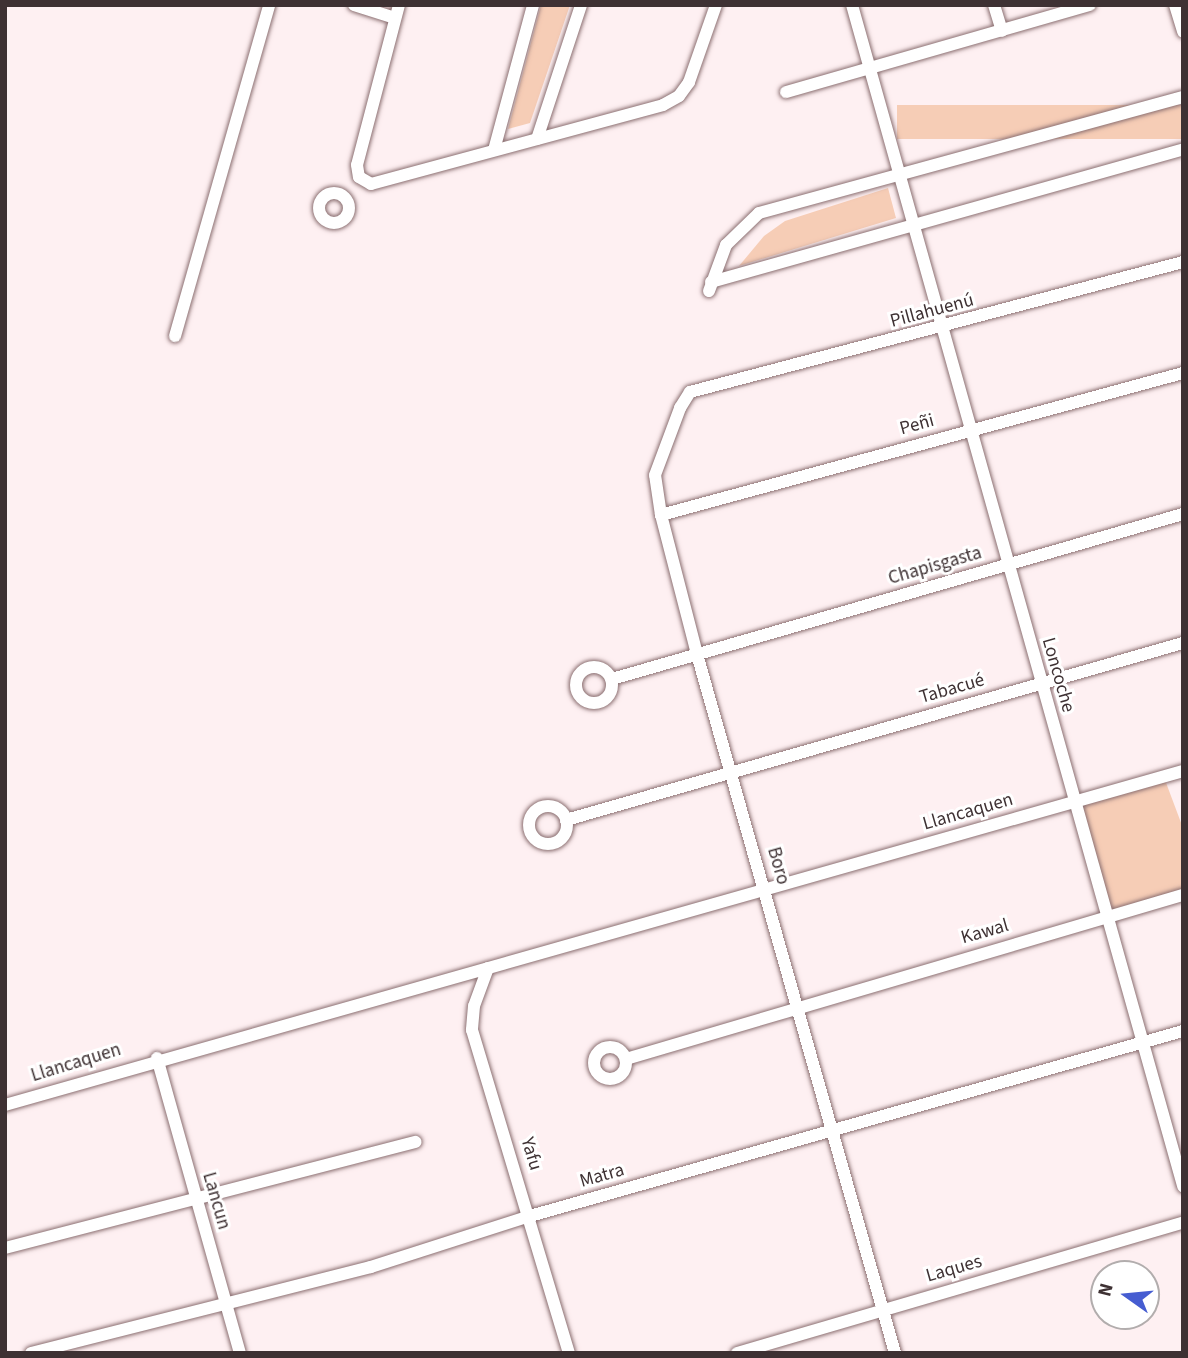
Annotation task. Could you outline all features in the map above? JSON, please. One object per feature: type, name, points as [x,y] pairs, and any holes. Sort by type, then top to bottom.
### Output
[{"type":"street","points":[[175,336],[269,5]]},
{"type":"street","points":[[343,196],[359,177],[357,165],[397,12],[354,5]]},
{"type":"street","points":[[494,150],[533,5]]},
{"type":"street","points":[[537,139],[581,5]]},
{"type":"street","points":[[359,177],[371,184],[381,182],[663,105],[679,96],[689,82],[716,5]]},
{"type":"street","name":"Loncoche","points":[[852,5],[1183,1186]]},
{"type":"street","points":[[994,5],[1002,31]]},
{"type":"street","points":[[786,92],[1090,5]]},
{"type":"street","points":[[1175,5],[1183,32]]},
{"type":"street","points":[[1183,97],[759,213],[726,245],[710,287],[911,223],[1183,149]]},
{"type":"street","name":"Pillahuenú","points":[[690,392],[941,329],[1183,262]]},
{"type":"street","name":"Peñi","points":[[661,515],[1183,373]]},
{"type":"street","name":"Boro","points":[[690,392],[680,408],[655,475],[661,515],[697,654],[895,1353]]},
{"type":"street","name":"Chapisgasta","points":[[612,679],[1183,514]]},
{"type":"street","name":"Tabacué","points":[[566,820],[1183,643]]},
{"type":"street","name":"Llancaquen","points":[[5,1105],[157,1058],[488,968],[1183,771]]},
{"type":"street","name":"Kawal","points":[[626,1059],[1183,895]]},
{"type":"street","name":"Yafu","points":[[488,968],[474,1006],[472,1030],[569,1353]]},
{"type":"street","name":"Matra","points":[[31,1353],[226,1307],[530,1216],[1183,1031]]},
{"type":"street","name":"Lancun","points":[[157,1058],[240,1353]]},
{"type":"street","points":[[5,1248],[416,1142]]},
{"type":"street","name":"Laques","points":[[737,1353],[1183,1223]]},
{"type":"shaded area","points":[[541,5],[570,5],[530,123],[508,129]]},
{"type":"shaded area","points":[[897,105],[1183,105],[1183,139],[897,139]]},
{"type":"shaded area","points":[[888,188],[896,218],[739,266],[764,236],[785,221]]},
{"type":"shaded area","points":[[1165,780],[1183,828],[1183,891],[1110,912],[1081,805]]}]
